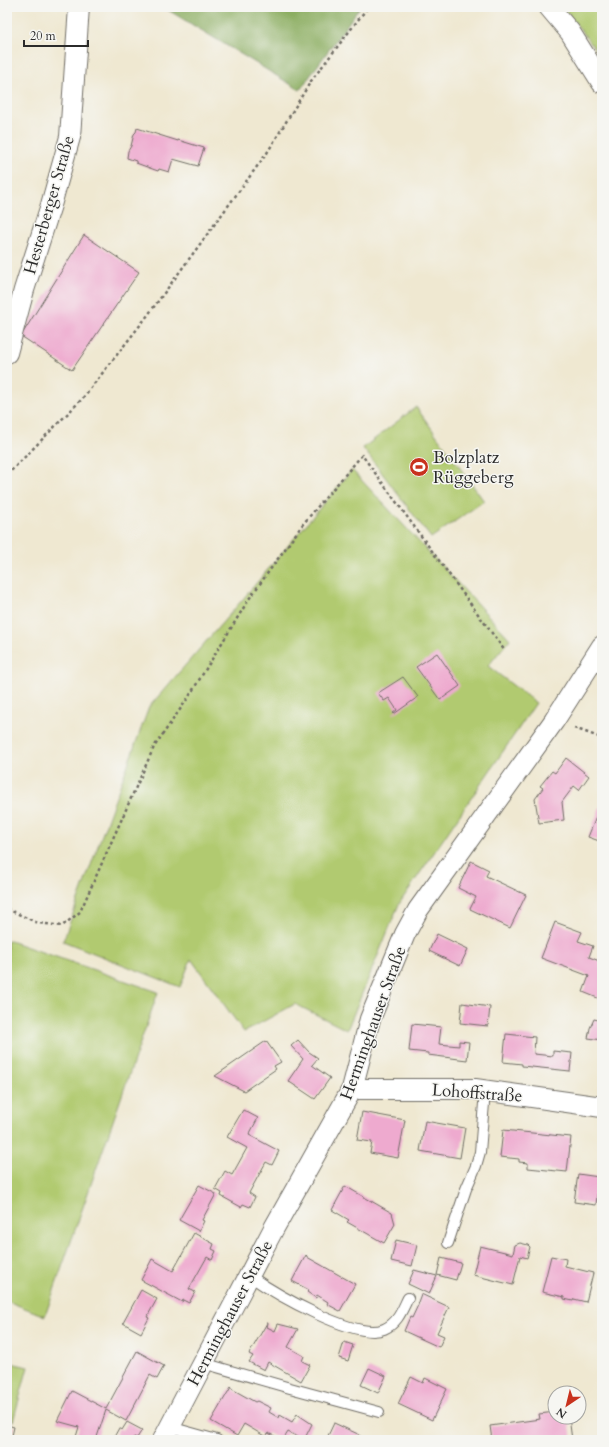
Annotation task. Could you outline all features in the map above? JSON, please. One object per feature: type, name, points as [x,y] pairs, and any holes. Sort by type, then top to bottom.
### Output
[{"type":"street","name":"Hesterberger Straße","points":[[7,353],[24,290],[51,205],[70,137],[79,7]]},
{"type":"street","points":[[549,7],[570,32],[602,83]]},
{"type":"street","name":"Herminghauser Straße","points":[[167,1433],[274,1228],[352,1089],[370,1019],[405,934],[418,910],[554,721],[602,646]]},
{"type":"street","name":"Lohoffstraße","points":[[352,1089],[475,1089],[602,1107]]},
{"type":"lane","points":[[448,1243],[480,1152],[485,1091]]},
{"type":"lane","points":[[250,1276],[265,1286],[327,1318],[363,1330],[375,1332],[392,1324],[398,1318],[408,1298]]},
{"type":"lane","points":[[203,1363],[379,1412]]},
{"type":"lane","points":[[167,1433],[217,1440]]},
{"type":"path","points":[[7,475],[82,399],[145,319],[267,153],[310,81],[368,7]]},
{"type":"path","points":[[7,909],[38,923],[62,926],[80,912],[154,747],[188,698],[249,599],[303,524],[362,456],[505,651]]},
{"type":"path","points":[[554,721],[602,738]]},
{"type":"green space","points":[[163,7],[360,7],[300,90]]},
{"type":"green space","points":[[563,7],[602,7],[602,58]]},
{"type":"green space","name":"Bolzplatz Rüggeberg","points":[[416,407],[484,501],[431,538],[363,448]]},
{"type":"green space","points":[[352,470],[510,639],[488,666],[536,703],[399,904],[347,1030],[295,1004],[244,1032],[191,959],[180,987],[63,941],[149,707]]},
{"type":"green space","points":[[7,940],[158,992],[45,1316],[7,1301]]},
{"type":"green space","points":[[7,1362],[28,1367],[13,1421],[7,1419]]},
{"type":"building","points":[[137,128],[204,148],[198,166],[173,159],[169,172],[159,169],[158,171],[127,158],[128,151]]},
{"type":"building","points":[[84,235],[139,272],[72,370],[21,336]]},
{"type":"building","points":[[437,653],[460,686],[440,700],[416,667]]},
{"type":"building","points":[[403,677],[418,697],[394,714],[393,713],[397,710],[389,698],[384,701],[378,693]]},
{"type":"building","points":[[566,758],[589,776],[579,790],[574,786],[562,802],[564,820],[539,823],[535,799],[543,788],[540,786],[552,771],[555,773]]},
{"type":"building","points":[[601,805],[602,806],[602,842],[588,837]]},
{"type":"building","points":[[471,861],[489,870],[486,876],[526,895],[510,928],[470,909],[476,897],[458,888]]},
{"type":"building","points":[[555,922],[582,932],[578,941],[593,946],[589,957],[602,962],[602,994],[600,999],[583,992],[589,976],[541,958]]},
{"type":"building","points":[[437,934],[468,949],[460,966],[429,951]]},
{"type":"building","points":[[462,1003],[490,1007],[488,1026],[460,1023]]},
{"type":"building","points":[[594,1019],[602,1021],[602,1040],[588,1038]]},
{"type":"building","points":[[412,1024],[441,1027],[439,1044],[459,1046],[459,1041],[469,1042],[467,1060],[409,1051]]},
{"type":"building","points":[[506,1034],[535,1037],[534,1054],[553,1056],[553,1051],[572,1053],[570,1071],[522,1066],[522,1064],[503,1062]]},
{"type":"building","points":[[298,1040],[309,1052],[318,1058],[312,1065],[330,1078],[315,1099],[288,1081],[303,1059],[291,1046]]},
{"type":"building","points":[[266,1041],[281,1062],[274,1066],[276,1069],[244,1091],[215,1076]]},
{"type":"building","points":[[243,1110],[258,1118],[249,1135],[279,1151],[272,1165],[266,1162],[249,1193],[255,1197],[250,1207],[243,1204],[241,1207],[221,1196],[222,1193],[215,1189],[225,1171],[232,1175],[247,1148],[227,1137]]},
{"type":"building","points":[[362,1112],[405,1120],[398,1158],[370,1153],[372,1142],[357,1140]]},
{"type":"building","points":[[425,1121],[465,1128],[460,1158],[420,1151]]},
{"type":"building","points":[[503,1130],[571,1137],[567,1172],[528,1168],[528,1163],[519,1162],[519,1159],[500,1157]]},
{"type":"building","points":[[578,1174],[599,1177],[596,1205],[574,1202]]},
{"type":"building","points":[[199,1185],[216,1194],[202,1220],[204,1221],[199,1231],[179,1220]]},
{"type":"building","points":[[345,1186],[392,1213],[395,1224],[384,1243],[347,1222],[349,1220],[332,1210]]},
{"type":"building","points":[[194,1233],[214,1244],[212,1249],[216,1251],[212,1260],[207,1257],[189,1289],[195,1292],[189,1303],[183,1300],[182,1302],[141,1280],[152,1259],[173,1271]]},
{"type":"building","points":[[396,1240],[417,1245],[412,1266],[391,1261]]},
{"type":"building","points":[[520,1243],[530,1247],[527,1258],[520,1256],[513,1285],[473,1275],[480,1246],[513,1254],[515,1245]]},
{"type":"building","points":[[306,1255],[307,1257],[355,1284],[340,1311],[327,1304],[328,1302],[317,1295],[316,1298],[307,1292],[309,1290],[292,1281]]},
{"type":"building","points":[[551,1256],[566,1259],[565,1266],[593,1273],[586,1302],[574,1299],[573,1301],[564,1299],[564,1297],[542,1292]]},
{"type":"building","points":[[441,1258],[461,1263],[456,1280],[437,1275]]},
{"type":"building","points":[[414,1270],[437,1276],[429,1294],[408,1284]]},
{"type":"building","points":[[141,1290],[157,1299],[147,1317],[149,1318],[141,1333],[123,1323]]},
{"type":"building","points":[[421,1294],[449,1307],[437,1333],[444,1336],[439,1347],[404,1331],[410,1317],[412,1318],[419,1303]]},
{"type":"building","points":[[267,1323],[267,1327],[275,1331],[278,1324],[298,1329],[288,1347],[304,1356],[302,1361],[310,1365],[301,1381],[268,1362],[264,1370],[249,1362],[253,1356],[249,1354]]},
{"type":"building","points":[[344,1342],[353,1345],[348,1361],[339,1358]]},
{"type":"building","points":[[137,1351],[164,1366],[157,1379],[150,1375],[126,1421],[106,1410],[96,1440],[75,1440],[79,1427],[57,1421],[72,1391],[106,1409]]},
{"type":"building","points":[[369,1368],[386,1376],[378,1393],[361,1385]]},
{"type":"building","points":[[411,1377],[423,1383],[425,1378],[447,1389],[432,1420],[398,1404]]},
{"type":"building","points":[[231,1387],[255,1402],[257,1401],[271,1408],[269,1412],[279,1418],[280,1415],[292,1422],[297,1414],[312,1424],[304,1440],[288,1432],[283,1440],[268,1433],[266,1437],[244,1424],[237,1436],[211,1421]]},
{"type":"building","points":[[547,1413],[547,1425],[570,1425],[572,1440],[492,1440],[490,1426],[540,1419],[539,1414]]},
{"type":"building","points":[[127,1422],[142,1430],[137,1438],[134,1437],[132,1440],[120,1440],[114,1437],[119,1428],[122,1430]]},
{"type":"building","points":[[334,1423],[360,1435],[358,1440],[326,1440]]},
{"type":"building","points":[[7,1425],[14,1427],[11,1440],[7,1440]]},
{"type":"place","name":"Bolzplatz Rüggeberg","points":[[419,467]]}]
